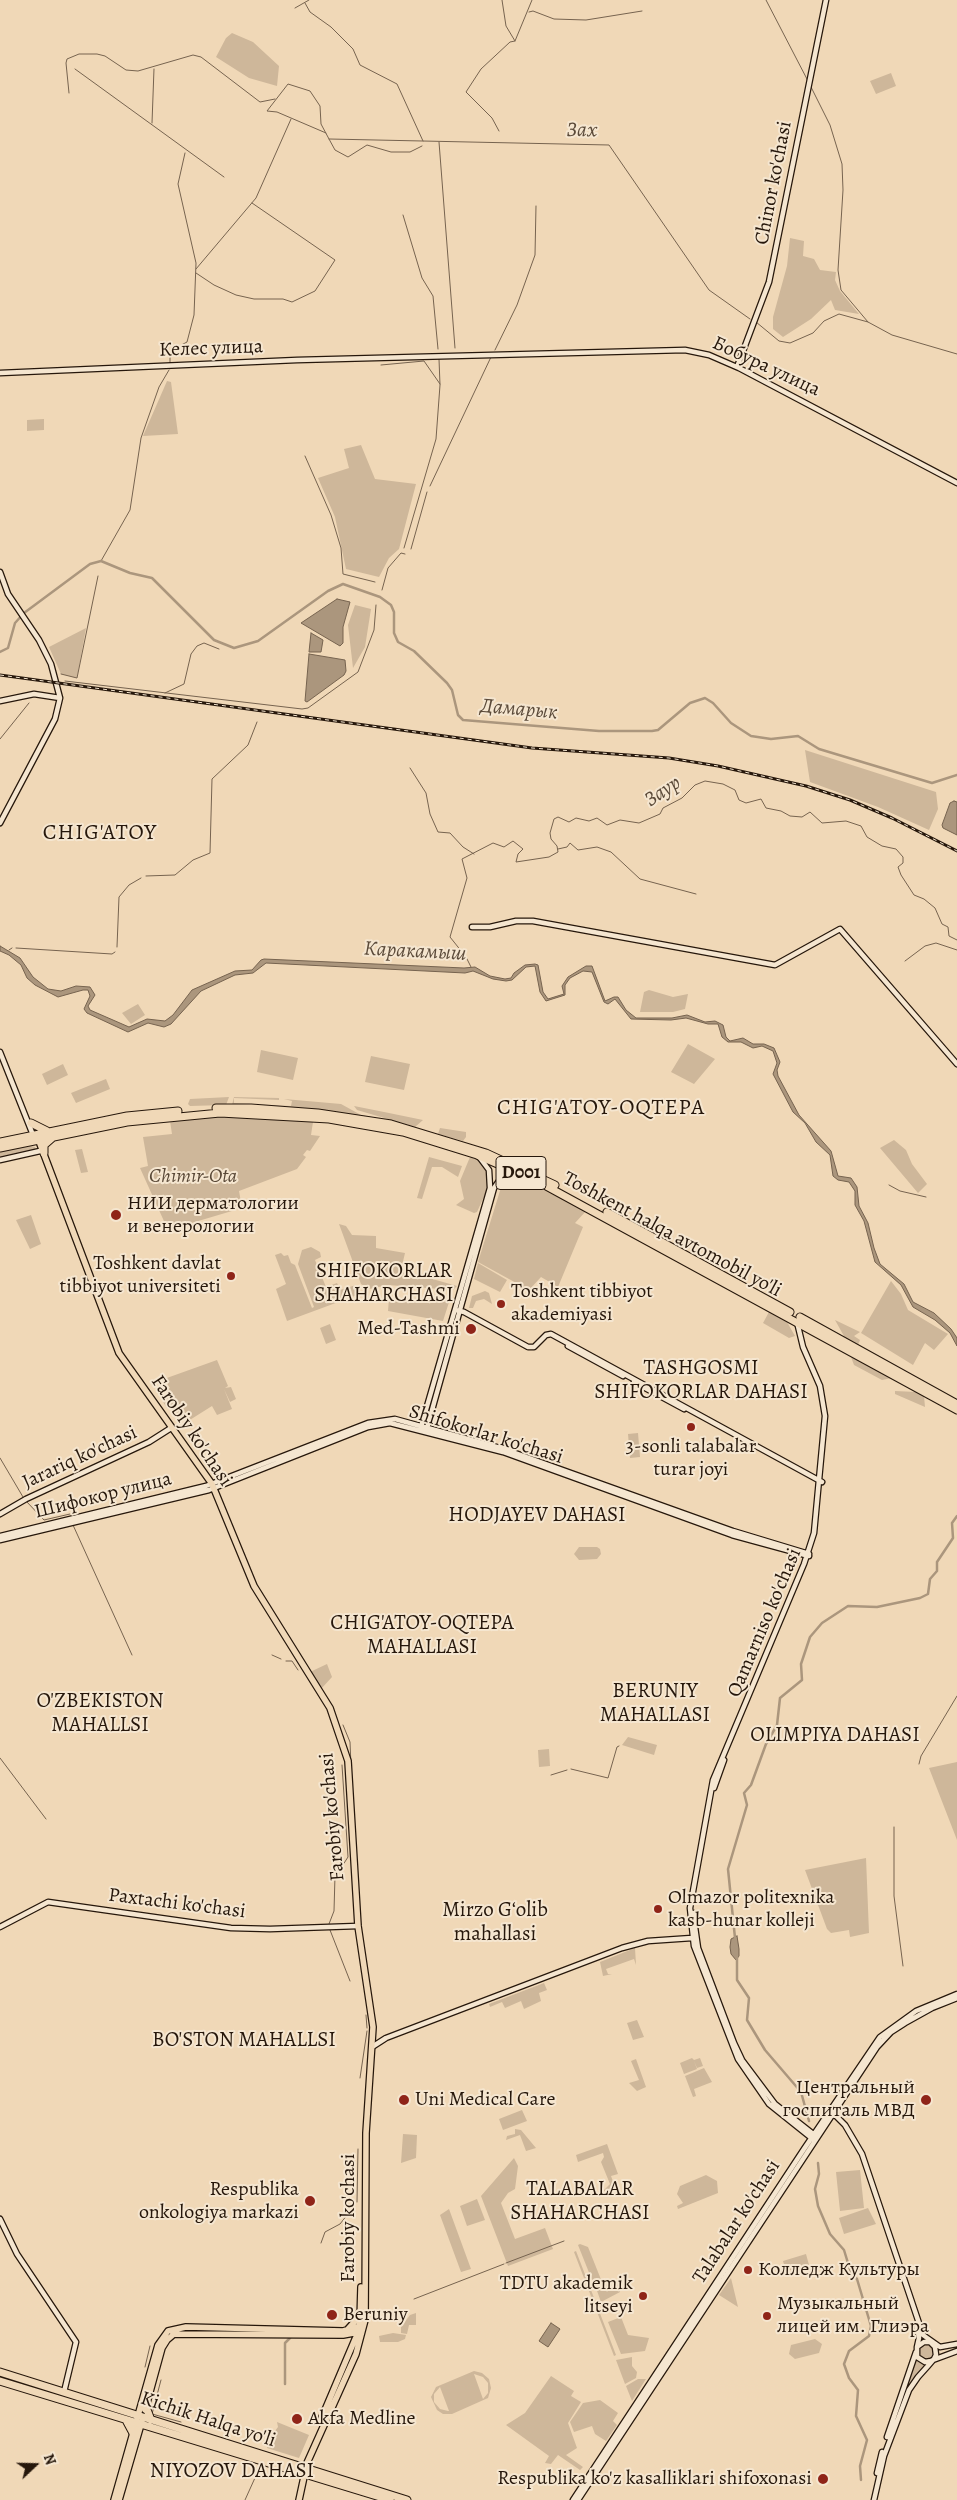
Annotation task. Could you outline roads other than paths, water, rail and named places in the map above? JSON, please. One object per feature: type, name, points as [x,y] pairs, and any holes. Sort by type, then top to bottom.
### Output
[{"type":"highway","name":"Toshkent halqa avtomobil yo'li","points":[[0,1148],[36,1137],[137,1115],[237,1110],[332,1114],[404,1130],[486,1153],[566,1193],[957,1404]]},
{"type":"highway","points":[[25,1136],[30,1123],[52,1134],[42,1152]]},
{"type":"highway","name":"Toshkent halqa avtomobil yo'li","points":[[404,1130],[477,1155],[566,1193]]},
{"type":"highway","name":"Toshkent halqa avtomobil yo'li","points":[[0,1142],[25,1136],[36,1137]]},
{"type":"highway","name":"Toshkent halqa avtomobil yo'li","points":[[880,1364],[957,1410]]},
{"type":"highway","name":"Kichik Halqa yo'li","points":[[0,2372],[24,2384],[200,2438],[390,2500]]},
{"type":"highway","name":"Kichik Halqa yo'li","points":[[0,2381],[64,2392],[82,2402],[124,2418],[140,2419]]},
{"type":"highway","points":[[146,2407],[151,2424]]},
{"type":"highway","points":[[124,2418],[136,2433]]},
{"type":"highway","name":"Kichik Halqa yo'li","points":[[303,2471],[406,2500]]},
{"type":"main road","name":"Chinor ko'chasi","points":[[737,367],[769,282],[826,0]]},
{"type":"main road","name":"Бобура улица","points":[[423,358],[685,350],[709,355],[737,367],[957,483]]},
{"type":"main road","name":"Келес улица","points":[[0,372],[297,360],[423,358]]},
{"type":"main road","points":[[0,572],[8,594],[52,664],[60,698],[55,719],[0,823]]},
{"type":"main road","points":[[0,701],[34,694],[60,698]]},
{"type":"main road","points":[[472,927],[490,927],[516,921],[533,921],[775,964],[840,929],[957,1064]]},
{"type":"main road","points":[[0,1052],[36,1137]]},
{"type":"main road","name":"Farobiy ko'chasi","points":[[36,1137],[119,1353],[211,1486],[254,1586],[326,1700],[342,1738],[350,1770],[356,1926],[374,2027],[366,2132],[361,2328],[356,2354],[303,2471]]},
{"type":"main road","points":[[0,1160],[42,1152]]},
{"type":"main road","points":[[426,1429],[492,1188],[488,1168],[477,1155]]},
{"type":"main road","points":[[492,1188],[503,1176],[524,1174]]},
{"type":"main road","points":[[420,1428],[458,1311]]},
{"type":"main road","points":[[458,1311],[528,1347],[534,1347],[546,1335],[551,1334],[820,1482]]},
{"type":"main road","name":"Qamarniso ko'chasi","points":[[800,1320],[803,1347],[823,1397],[827,1419],[820,1482],[817,1534],[716,1781],[693,1897],[693,1937],[728,2037],[744,2071],[773,2108],[814,2137]]},
{"type":"main road","name":"Shifokorlar ko'chasi","points":[[211,1486],[378,1424],[396,1424],[426,1429],[504,1449],[733,1531],[809,1555]]},
{"type":"main road","name":"Jarariq ko'chasi","points":[[0,1514],[26,1499],[149,1442],[170,1428]]},
{"type":"main road","name":"Shifokorlar ko'chasi","points":[[426,1429],[503,1452],[732,1535],[809,1555]]},
{"type":"main road","name":"Шифокор улица","points":[[0,1536],[211,1486]]},
{"type":"main road","points":[[0,1540],[81,1518]]},
{"type":"main road","name":"Paxtachi ko'chasi","points":[[0,1927],[48,1902],[231,1928],[270,1929],[356,1926]]},
{"type":"main road","points":[[373,2042],[621,1947],[648,1941],[693,1937]]},
{"type":"main road","name":"Talabalar ko'chasi","points":[[856,2075],[877,2040],[889,2028],[924,2007],[957,1994]]},
{"type":"main road","name":"Talabalar ko'chasi","points":[[573,2500],[593,2473],[814,2137],[877,2047],[892,2032],[932,2008],[957,1998]]},
{"type":"main road","name":"Farobiy ko'chasi","points":[[298,2500],[303,2471],[361,2328],[364,2095],[373,2042]]},
{"type":"main road","points":[[831,2112],[849,2133],[862,2154],[919,2326],[925,2338],[932,2343],[937,2352],[933,2360],[909,2390],[884,2456],[873,2500]]},
{"type":"main road","points":[[849,2133],[867,2175],[917,2329],[917,2349],[921,2361],[927,2362],[957,2351]]},
{"type":"main road","points":[[0,2219],[20,2258],[76,2342],[64,2392]]},
{"type":"main road","points":[[345,2333],[357,2318],[361,2305]]},
{"type":"main road","points":[[119,2500],[158,2345],[165,2334],[179,2328],[345,2333],[351,2340],[353,2347]]},
{"type":"main road","points":[[211,2333],[219,2328]]},
{"type":"main road","points":[[219,2328],[226,2333]]},
{"type":"main road","points":[[140,2419],[146,2407],[162,2350],[168,2338],[178,2333],[345,2333],[361,2328]]},
{"type":"main road","points":[[873,2500],[880,2459],[917,2349],[924,2342],[945,2348],[957,2344]]},
{"type":"main road","points":[[114,2500],[136,2433],[151,2424]]},
{"type":"main road","name":"Talabalar ko'chasi","points":[[578,2500],[593,2473]]},
{"type":"waterway","points":[[295,8],[309,0]]},
{"type":"waterway","points":[[502,0],[506,26],[515,41]]},
{"type":"waterway","points":[[499,131],[492,118],[466,92],[481,69],[510,42],[515,41],[532,0]]},
{"type":"waterway","points":[[766,0],[808,81]]},
{"type":"waterway","points":[[305,3],[310,12],[331,27],[353,49],[360,65],[397,84],[423,141]]},
{"type":"waterway","points":[[529,12],[533,11],[554,19],[586,20],[642,11]]},
{"type":"waterway","points":[[69,93],[67,59],[79,54],[105,56],[126,70],[138,71],[193,55],[201,57],[260,102],[275,99]]},
{"type":"waterway","points":[[75,69],[224,177]]},
{"type":"waterway","points":[[152,123],[154,69]]},
{"type":"waterway","points":[[326,133],[277,112],[267,111],[288,84],[310,91],[320,106],[321,124],[329,139],[335,150],[348,157],[367,145],[391,152],[410,152],[422,146]]},
{"type":"waterway","points":[[811,87],[830,125],[842,164],[843,190],[838,270],[841,290],[868,322]]},
{"type":"waterway","points":[[196,269],[256,198],[291,119]]},
{"type":"waterway","name":"Зах","points":[[329,139],[609,145],[709,290],[750,319]]},
{"type":"waterway","points":[[439,142],[455,348]]},
{"type":"waterway","points":[[170,363],[170,351],[187,342],[194,315],[196,263],[178,184],[185,153]]},
{"type":"waterway","points":[[196,273],[214,285],[236,295],[254,299],[283,299],[292,302],[315,291],[335,260],[252,203]]},
{"type":"waterway","points":[[495,350],[517,305],[535,255],[536,206]]},
{"type":"waterway","points":[[403,215],[422,278],[433,296],[438,349]]},
{"type":"waterway","name":"Зах","points":[[756,322],[779,341],[790,343],[813,333],[824,321],[839,314],[868,322],[892,335],[957,354]]},
{"type":"waterway","points":[[430,486],[491,357]]},
{"type":"waterway","points":[[404,548],[436,439],[440,385],[439,359]]},
{"type":"waterway","points":[[381,365],[424,361],[440,384]]},
{"type":"waterway","points":[[101,561],[130,510],[141,438],[159,387],[169,370]]},
{"type":"waterway","points":[[305,456],[331,515],[341,548],[343,574],[375,582]]},
{"type":"waterway","points":[[411,549],[427,492]]},
{"type":"waterway","points":[[382,590],[388,568],[401,553],[405,554]]},
{"type":"waterway","name":"Дамарык","points":[[0,652],[8,648],[15,623],[24,613],[90,564],[101,561],[130,573],[152,578],[214,640],[234,648],[258,641],[328,591],[343,584],[380,597],[391,605],[394,612],[394,633],[398,642],[414,651],[447,683],[452,690],[458,715],[463,720],[599,731],[652,731],[658,730],[690,703],[705,698],[713,703],[731,723],[751,736],[771,739],[798,736],[819,749],[932,783],[957,775]]},
{"type":"waterway","points":[[61,674],[77,678],[98,576]]},
{"type":"waterway","points":[[65,681],[302,709],[308,708],[358,672],[374,630],[376,605]]},
{"type":"waterway","points":[[165,693],[184,684],[191,654],[197,646],[204,643],[219,649]]},
{"type":"waterway","points":[[0,739],[29,703]]},
{"type":"waterway","points":[[146,876],[175,875],[193,860],[210,853],[212,779],[248,745],[257,722]]},
{"type":"waterway","points":[[410,768],[426,793],[430,814],[438,832],[450,833],[463,847],[474,854]]},
{"type":"waterway","name":"Заур","points":[[471,967],[466,957],[450,937],[467,878],[462,859],[493,843],[504,847],[513,841],[523,849],[518,854],[516,862],[549,857],[558,852],[550,833],[554,819],[558,817],[569,822],[576,818],[589,821],[597,818],[607,825],[620,820],[639,823],[660,814],[663,808],[682,798],[695,785],[705,781],[723,784],[735,790],[739,800],[746,803],[761,799],[766,808],[781,811],[790,816],[802,817],[810,812],[822,823],[846,821],[861,826],[867,837],[882,846],[896,849],[903,857],[903,863],[898,867],[914,895],[924,899],[935,908],[942,924],[948,927],[949,936],[957,940]]},
{"type":"waterway","points":[[558,849],[567,847],[570,843],[578,850],[597,847],[611,852],[640,879],[696,894]]},
{"type":"waterway","points":[[117,947],[119,897],[129,885],[141,878]]},
{"type":"waterway","points":[[905,961],[925,946],[936,943],[957,950]]},
{"type":"waterway","points":[[16,948],[112,954],[115,952]]},
{"type":"waterway","points":[[889,1185],[900,1191],[926,1197]]},
{"type":"waterway","points":[[0,1458],[23,1497]]},
{"type":"waterway","points":[[26,1501],[44,1520],[70,1514]]},
{"type":"waterway","points":[[735,1938],[728,1869],[747,1805],[744,1793],[751,1785],[766,1744],[777,1725],[780,1698],[802,1680],[801,1664],[810,1637],[822,1623],[848,1606],[877,1607],[920,1598],[928,1594],[930,1579],[937,1571],[937,1562],[953,1538],[952,1523],[957,1516]]},
{"type":"waterway","points":[[73,1525],[132,1655]]},
{"type":"waterway","points":[[272,1655],[281,1659]]},
{"type":"waterway","points":[[286,1661],[292,1661],[298,1670]]},
{"type":"waterway","points":[[919,1764],[921,1756],[957,1696]]},
{"type":"waterway","points":[[343,1725],[350,1742],[351,1766]]},
{"type":"waterway","points":[[571,1769],[608,1778],[617,1747],[619,1746]]},
{"type":"waterway","points":[[0,1758],[46,1819]]},
{"type":"waterway","points":[[339,1871],[348,1857],[342,1765]]},
{"type":"waterway","points":[[551,1775],[567,1770]]},
{"type":"waterway","points":[[894,1827],[894,1896],[903,1966]]},
{"type":"waterway","points":[[329,1924],[334,1911],[335,1876]]},
{"type":"waterway","points":[[330,1930],[350,1981]]},
{"type":"waterway","points":[[737,1956],[737,1980],[749,1998],[747,2020],[765,2050],[801,2092],[809,2121]]},
{"type":"waterway","points":[[366,2015],[367,2028]]},
{"type":"waterway","points":[[360,2078],[367,2031]]},
{"type":"waterway","points":[[357,2202],[358,2149]]},
{"type":"waterway","points":[[818,2163],[819,2174],[815,2189],[818,2206],[830,2234],[844,2250],[851,2273],[857,2279],[871,2326],[869,2336],[849,2351],[844,2364],[849,2378],[858,2390],[856,2416],[867,2440],[860,2466],[861,2480]]},
{"type":"waterway","points":[[321,2243],[325,2232],[340,2224],[351,2210]]},
{"type":"waterway","points":[[506,2263],[564,2241]]},
{"type":"waterway","points":[[414,2299],[504,2264]]},
{"type":"waterway","points":[[285,2384],[285,2343],[290,2338]]},
{"type":"waterway","points":[[145,2367],[150,2346]]},
{"type":"waterway","points":[[161,2380],[152,2414],[181,2422]]},
{"type":"waterway","points":[[245,2500],[259,2469]]},
{"type":"railway","points":[[0,675],[532,748],[669,758],[718,766],[806,786],[850,800],[892,818],[957,851]]},
{"type":"place","name":"НИИ дерматологии и венерологии","points":[[116,1215]]},
{"type":"place","name":"Toshkent davlat tibbiyot universiteti","points":[[231,1276]]},
{"type":"place","name":"Toshkent tibbiyot akademiyasi","points":[[501,1304]]},
{"type":"place","name":"Med-Tashmi","points":[[471,1329]]},
{"type":"place","name":"3-sonli talabalar turar joyi","points":[[691,1427]]},
{"type":"place","name":"Оlmazor politexnika kasb-hunar kolleji","points":[[658,1909]]},
{"type":"place","name":"Uni Medical Care","points":[[404,2100]]},
{"type":"place","name":"Центральный госпиталь МВД","points":[[926,2100]]},
{"type":"place","name":"Respublika onkologiya markazi","points":[[310,2201]]},
{"type":"place","name":"Колледж Культуры","points":[[748,2270]]},
{"type":"place","name":"TDTU akademik litseyi","points":[[643,2296]]},
{"type":"place","name":"Beruniy","points":[[332,2315]]},
{"type":"place","name":"Музыкальный лицей им. Глиэра","points":[[767,2316]]},
{"type":"place","name":"Akfa Medline","points":[[297,2419]]},
{"type":"place","name":"Respublika ko'z kasalliklari shifoxonasi","points":[[823,2479]]},
{"type":"district","name":"CHIG'ATOY","points":[[100,834]]},
{"type":"district","name":"CHIG'ATOY-OQTEPA","points":[[601,1109]]},
{"type":"district","name":"SHIFOKORLAR SHAHARCHASI","points":[[384,1284]]},
{"type":"district","name":"TASHGOSMI SHIFOKORLAR DAHASI","points":[[701,1381]]},
{"type":"district","name":"HODJAYEV DAHASI","points":[[537,1516]]},
{"type":"district","name":"CHIG'ATOY-OQTEPA MAHALLASI","points":[[422,1636]]},
{"type":"district","name":"BERUNIY MAHALLASI","points":[[655,1704]]},
{"type":"district","name":"O'ZBEKISTON MAHALLSI","points":[[100,1714]]},
{"type":"district","name":"OLIMPIYA DAHASI","points":[[835,1736]]},
{"type":"district","name":"Mirzo Gʻolib mahallasi","points":[[495,1923]]},
{"type":"district","name":"BO'STON MAHALLSI","points":[[244,2041]]},
{"type":"district","name":"TALABALAR SHAHARCHASI","points":[[580,2202]]},
{"type":"district","name":"NIYOZOV DAHASI","points":[[232,2472]]},
{"type":"water label","name":"Каракамыш","points":[[415,952]]},
{"type":"park label","name":"Chimir-Ota","points":[[193,1177]]}]
